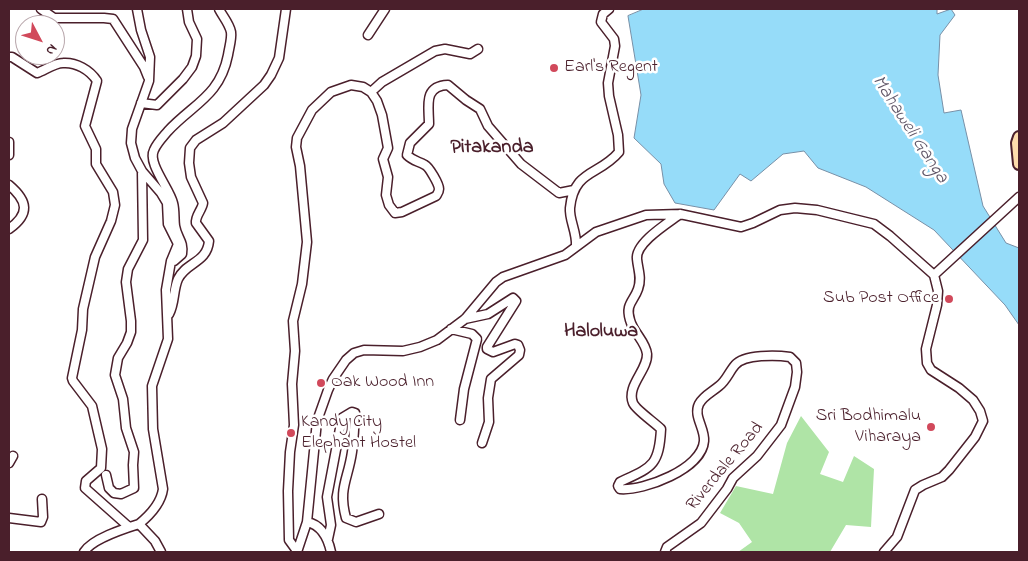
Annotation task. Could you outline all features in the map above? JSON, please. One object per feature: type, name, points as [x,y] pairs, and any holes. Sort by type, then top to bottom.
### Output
[{"type":"main road","points":[[1019,137],[1017,143],[1019,162]]},
{"type":"street","points":[[41,9],[54,18],[113,19],[144,67],[149,81]]},
{"type":"street","points":[[84,552],[90,545],[139,524],[160,503],[163,490],[153,428],[152,386],[168,340],[166,290],[171,261],[178,244],[168,224],[167,203],[142,171],[135,158],[131,143],[132,129],[149,81],[150,57],[141,30],[137,9]]},
{"type":"street","points":[[141,103],[158,105],[192,68],[196,56],[197,39],[189,22],[188,9]]},
{"type":"street","points":[[171,261],[174,261],[182,254],[184,246],[175,227],[173,202],[152,156],[160,140],[177,121],[210,95],[219,82],[227,61],[232,35],[229,24],[219,9]]},
{"type":"street","points":[[168,316],[171,311],[178,280],[184,271],[208,250],[209,241],[196,223],[203,202],[191,177],[189,163],[190,148],[196,140],[224,123],[264,85],[271,75],[279,58],[286,9]]},
{"type":"street","points":[[368,35],[385,9]]},
{"type":"street","points":[[576,246],[577,236],[570,210],[574,190],[581,179],[610,162],[619,152],[618,135],[609,96],[608,82],[615,46],[614,39],[601,22],[603,14],[609,9]]},
{"type":"street","points":[[371,92],[382,82],[435,51],[445,48],[470,54],[478,49]]},
{"type":"street","points":[[9,57],[37,73],[62,62],[74,64],[92,72],[97,81],[86,126],[96,149],[96,164],[113,192],[115,205],[111,221],[95,257],[83,309],[82,330],[72,378],[92,406],[102,449],[101,468],[86,481],[86,488],[129,527]]},
{"type":"street","points":[[297,552],[289,540],[288,491],[290,452],[294,425],[292,384],[295,351],[293,321],[302,284],[307,242],[300,166],[296,147],[297,138],[312,110],[330,92],[351,85],[363,87],[371,92],[377,101],[382,115],[388,148],[383,159],[388,177],[386,195],[389,206],[395,213],[402,212],[436,196],[440,191],[429,168],[414,161],[407,155],[410,143],[429,124],[428,97],[432,90],[441,85],[448,85],[480,109],[488,126],[521,164],[559,193],[574,190]]},
{"type":"street","points":[[9,142],[9,155]]},
{"type":"street","points":[[106,475],[109,488],[114,493],[122,494],[134,488],[134,452],[126,428],[123,399],[115,375],[118,358],[127,344],[131,332],[126,282],[128,269],[143,240],[142,171]]},
{"type":"street","points":[[9,185],[21,196],[24,206],[23,216],[9,229]]},
{"type":"street","points":[[934,275],[1019,196]]},
{"type":"street","points":[[297,552],[307,522],[317,421],[333,379],[346,360],[354,353],[364,350],[403,351],[437,340],[465,319],[496,282],[503,277],[565,255],[596,232],[628,220],[646,215],[680,214],[741,227],[780,210],[795,208],[817,210],[874,224],[934,275],[938,290],[937,305],[926,349],[927,363],[931,370],[959,388],[973,400],[980,411],[983,421],[976,438],[949,470],[942,477],[915,490],[897,537],[884,552]]},
{"type":"street","name":"Riverdale Road","points":[[665,552],[667,547],[701,523],[733,478],[757,456],[781,425],[795,387],[797,372],[796,363],[790,357],[772,355],[744,359],[736,363],[721,385],[699,402],[697,412],[704,440],[701,451],[695,458],[688,465],[665,479],[631,490],[620,489],[618,486],[620,482],[648,469],[654,464],[660,448],[661,429],[633,404],[632,397],[634,386],[648,363],[647,350],[630,322],[628,312],[629,304],[638,292],[640,283],[636,257],[646,240],[680,214]]},
{"type":"street","points":[[465,319],[488,314],[513,298],[516,301],[487,347],[487,349],[493,352],[515,344],[518,345],[520,350],[519,354],[491,379],[488,398],[488,426],[482,443]]},
{"type":"street","points":[[452,329],[472,334],[477,339],[468,373],[460,420]]},
{"type":"street","points":[[328,539],[331,525],[327,497],[342,418],[352,412],[355,413],[352,453],[342,492],[342,506],[346,518],[356,522],[379,514]]},
{"type":"street","points":[[9,518],[41,522],[43,517],[42,499]]},
{"type":"street","points":[[307,522],[318,526],[328,539],[331,552]]},
{"type":"street","points":[[139,524],[155,541],[161,552]]},
{"type":"green space","points":[[801,416],[829,452],[820,474],[843,482],[854,456],[874,469],[871,527],[846,525],[830,552],[738,552],[752,542],[739,523],[720,513],[736,486],[773,494],[787,443]]},
{"type":"water","name":"Mahaweli Ganga","points":[[644,9],[937,9],[937,14],[951,9],[955,15],[940,35],[938,75],[944,113],[961,110],[983,206],[1006,243],[1019,248],[1019,325],[1005,305],[934,230],[866,187],[818,168],[804,151],[783,154],[751,181],[740,174],[714,210],[675,203],[664,184],[661,164],[634,138],[641,95],[628,16]]},
{"type":"place","name":"Earl's Regent","points":[[554,68]]},
{"type":"place","name":"Sub Post Office","points":[[949,299]]},
{"type":"place","name":"Oak Wood Inn","points":[[321,383]]},
{"type":"place","name":"Sri Bodhimalu Viharaya","points":[[931,427]]},
{"type":"place","name":"Kandy City Elephant Hostel","points":[[291,433]]},
{"type":"district","name":"Pitakanda","points":[[492,149]]},
{"type":"district","name":"Haloluwa","points":[[601,333]]}]
